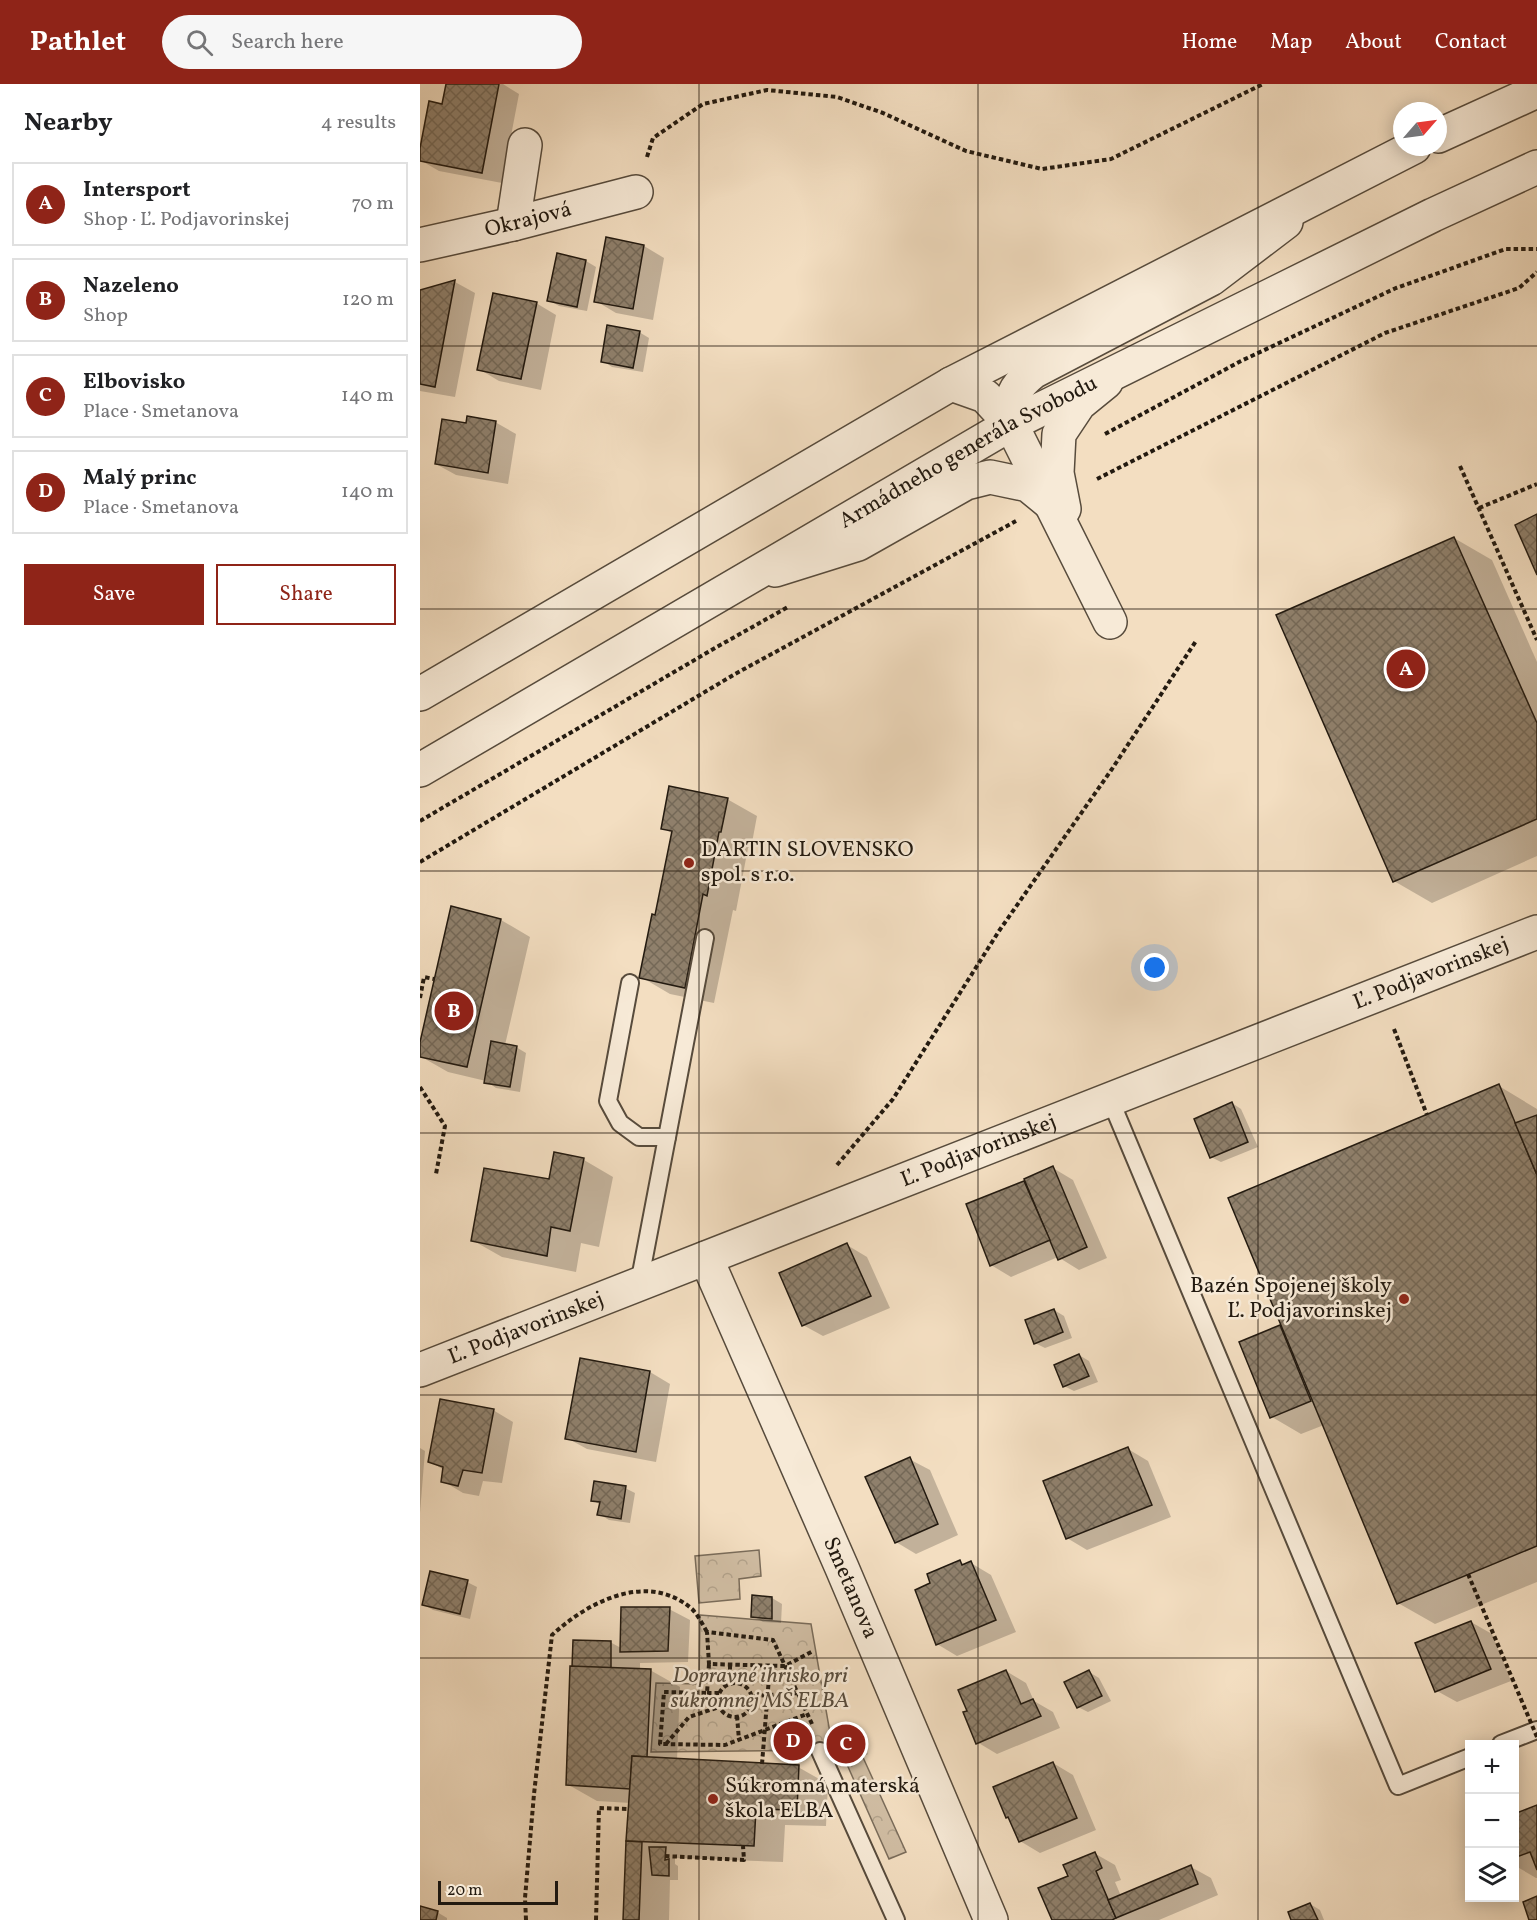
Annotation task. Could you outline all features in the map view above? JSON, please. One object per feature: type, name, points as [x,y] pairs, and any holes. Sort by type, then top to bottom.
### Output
[{"type":"street","points":[[1447,132],[1537,91]]},
{"type":"street","points":[[513,224],[525,145]]},
{"type":"street","points":[[420,694],[951,384],[1396,156]]},
{"type":"street","name":"Armádneho generála Svobodu","points":[[420,770],[1011,424],[1433,215],[1537,167]]},
{"type":"street","name":"Okrajová","points":[[420,246],[636,192]]},
{"type":"street","points":[[1011,424],[1012,402],[1018,384],[1033,372],[1210,279],[1325,192]]},
{"type":"street","points":[[1056,500],[1059,434],[1079,404],[1120,370]]},
{"type":"street","points":[[951,384],[985,396],[1011,424],[1056,500],[1070,543],[1110,622]]},
{"type":"street","points":[[750,577],[858,544],[966,483],[990,477],[1028,485],[1056,500]]},
{"type":"street","name":"Ľ. Podjavorinskej","points":[[420,1370],[1537,932]]},
{"type":"street","name":"Smetanova","points":[[706,1258],[837,1557],[991,1920]]},
{"type":"lane","points":[[639,1284],[705,938]]},
{"type":"lane","points":[[630,984],[608,1101],[620,1123],[639,1137],[667,1137]]},
{"type":"lane","points":[[1110,1099],[1398,1786],[1465,1759]]},
{"type":"lane","points":[[1512,1740],[1537,1730]]},
{"type":"lane","points":[[820,1751],[896,1920]]},
{"type":"path","points":[[636,192],[653,138],[703,104],[767,90],[837,97],[883,113],[966,151],[1042,169],[1111,159],[1263,84]]},
{"type":"path","points":[[420,862],[735,674],[1056,500],[1385,333],[1520,288],[1537,272]]},
{"type":"path","points":[[1460,466],[1537,640]]},
{"type":"path","points":[[1479,508],[1537,484]]},
{"type":"path","points":[[831,1172],[893,1099],[999,931],[1112,769],[1196,641]]},
{"type":"path","points":[[420,998],[424,977],[434,980]]},
{"type":"path","points":[[1380,993],[1427,1115]]},
{"type":"path","points":[[420,1087],[445,1126],[436,1174]]},
{"type":"path","points":[[1468,1574],[1537,1737]]},
{"type":"path","points":[[526,1920],[525,1898],[534,1794],[552,1635],[569,1619],[599,1602],[630,1591],[668,1594],[693,1610],[707,1632],[709,1664],[707,1693]]},
{"type":"path","points":[[707,1632],[773,1640],[812,1725]]},
{"type":"path","points":[[709,1664],[785,1666],[813,1652]]},
{"type":"path","points":[[730,1665],[730,1684]]},
{"type":"path","points":[[762,1764],[770,1665]]},
{"type":"path","points":[[730,1684],[745,1685],[753,1696],[748,1711],[744,1714],[737,1716],[724,1714],[719,1707],[719,1693],[730,1684]]},
{"type":"path","points":[[719,1693],[664,1692],[660,1744],[725,1745],[807,1714]]},
{"type":"path","points":[[753,1696],[798,1693]]},
{"type":"path","points":[[665,1744],[689,1717],[719,1707]]},
{"type":"path","points":[[737,1716],[739,1740]]},
{"type":"path","points":[[596,1920],[599,1808],[629,1809]]},
{"type":"path","points":[[665,1856],[744,1860],[743,1846]]},
{"type":"green space","points":[[759,1550],[761,1576],[739,1579],[740,1599],[699,1603],[695,1556]]},
{"type":"green space","name":"Dopravné ihrisko pri súkromnej MŠ ELBA","points":[[700,1615],[811,1624],[833,1750],[651,1752],[656,1683],[699,1684]]},
{"type":"green space","points":[[861,1753],[906,1852],[889,1859],[845,1760]]},
{"type":"building","points":[[446,84],[499,84],[482,173],[420,161],[420,148],[429,101],[442,104]]},
{"type":"building","points":[[606,237],[644,245],[633,309],[594,302]]},
{"type":"building","points":[[557,253],[586,260],[577,307],[547,301]]},
{"type":"building","points":[[455,280],[435,387],[420,384],[420,290]]},
{"type":"building","points":[[493,293],[537,302],[521,379],[477,370]]},
{"type":"building","points":[[607,325],[640,331],[633,368],[601,362]]},
{"type":"building","points":[[467,416],[496,421],[488,473],[435,464],[442,419],[466,423]]},
{"type":"building","points":[[1537,514],[1537,575],[1515,525]]},
{"type":"building","points":[[1454,537],[1537,723],[1537,819],[1393,882],[1276,615]]},
{"type":"building","name":"DARTIN SLOVENSKO spol. s r.o.","points":[[669,786],[728,798],[707,896],[703,894],[685,988],[639,978],[652,914],[655,915],[672,831],[661,829]]},
{"type":"building","points":[[451,906],[501,919],[467,1067],[420,1057],[420,1042]]},
{"type":"building","points":[[491,1041],[517,1046],[510,1087],[484,1083]]},
{"type":"building","name":"Bazén Spojenej školy Ľ. Podjavorinskej","points":[[1499,1084],[1537,1175],[1537,1546],[1397,1604],[1228,1198]]},
{"type":"building","points":[[1232,1102],[1248,1142],[1210,1158],[1194,1119]]},
{"type":"building","points":[[1537,1115],[1537,1175],[1515,1123]]},
{"type":"building","points":[[554,1152],[584,1158],[570,1231],[551,1227],[547,1256],[471,1241],[484,1168],[549,1179]]},
{"type":"building","points":[[1053,1166],[1087,1247],[1058,1260],[1024,1179]]},
{"type":"building","points":[[1024,1181],[1050,1240],[990,1266],[966,1204]]},
{"type":"building","points":[[847,1243],[871,1296],[802,1326],[779,1273]]},
{"type":"building","points":[[1054,1309],[1063,1332],[1034,1344],[1025,1320]]},
{"type":"building","points":[[1280,1325],[1311,1401],[1270,1418],[1239,1342]]},
{"type":"building","points":[[1079,1354],[1089,1376],[1063,1387],[1054,1365]]},
{"type":"building","points":[[580,1358],[650,1371],[636,1452],[565,1439]]},
{"type":"building","points":[[440,1399],[494,1409],[482,1473],[463,1470],[458,1486],[441,1482],[443,1467],[428,1462]]},
{"type":"building","points":[[1128,1447],[1152,1505],[1066,1539],[1043,1481]]},
{"type":"building","points":[[910,1457],[938,1524],[895,1543],[865,1477]]},
{"type":"building","points":[[594,1481],[626,1486],[621,1519],[597,1515],[600,1502],[591,1501]]},
{"type":"building","points":[[960,1560],[962,1565],[971,1561],[996,1620],[936,1645],[915,1590],[930,1583],[927,1574]]},
{"type":"building","points":[[430,1571],[468,1580],[460,1614],[422,1605]]},
{"type":"building","points":[[752,1595],[772,1597],[772,1619],[751,1617]]},
{"type":"building","points":[[621,1607],[670,1607],[668,1651],[620,1652]]},
{"type":"building","points":[[1471,1621],[1491,1669],[1435,1692],[1415,1643]]},
{"type":"building","points":[[573,1640],[611,1641],[611,1668],[572,1667]]},
{"type":"building","points":[[570,1666],[651,1669],[647,1757],[632,1756],[630,1789],[566,1785]]},
{"type":"building","points":[[1006,1670],[1021,1704],[1033,1699],[1041,1716],[976,1744],[963,1712],[967,1711],[958,1690]]},
{"type":"building","points":[[1089,1670],[1102,1696],[1077,1708],[1064,1682]]},
{"type":"building","points":[[851,1731],[860,1748],[842,1757],[833,1740]]},
{"type":"building","name":"Súkromná materská škola ELBA","points":[[632,1756],[799,1765],[797,1810],[756,1809],[754,1846],[626,1841]]},
{"type":"building","points":[[1053,1762],[1077,1818],[1019,1842],[993,1787]]},
{"type":"building","points":[[1537,1805],[1537,1870],[1530,1852],[1519,1856],[1519,1812]]},
{"type":"building","points":[[626,1841],[642,1842],[639,1920],[623,1920]]},
{"type":"building","points":[[649,1847],[666,1847],[665,1860],[669,1859],[669,1876],[652,1875]]},
{"type":"building","points":[[1095,1852],[1102,1868],[1096,1871],[1116,1918],[1112,1920],[1052,1920],[1038,1888],[1068,1876],[1063,1865]]},
{"type":"building","points":[[1191,1865],[1198,1884],[1116,1918],[1108,1900]]},
{"type":"building","points":[[1537,1896],[1537,1920],[1529,1920],[1523,1902]]},
{"type":"building","points":[[1310,1903],[1318,1920],[1291,1920],[1288,1912]]},
{"type":"building","points":[[420,1906],[438,1911],[436,1920],[420,1920]]},
{"type":"place","name":"Intersport","points":[[1406,669]]},
{"type":"place","name":"DARTIN SLOVENSKO spol. s r.o.","points":[[689,863]]},
{"type":"place","name":"Nazeleno","points":[[454,1011]]},
{"type":"place","name":"Bazén Spojenej školy Ľ. Podjavorinskej","points":[[1404,1299]]},
{"type":"place","name":"Malý princ","points":[[793,1741]]},
{"type":"place","name":"Elbovisko","points":[[846,1744]]},
{"type":"place","name":"Súkromná materská škola ELBA","points":[[713,1799]]}]
